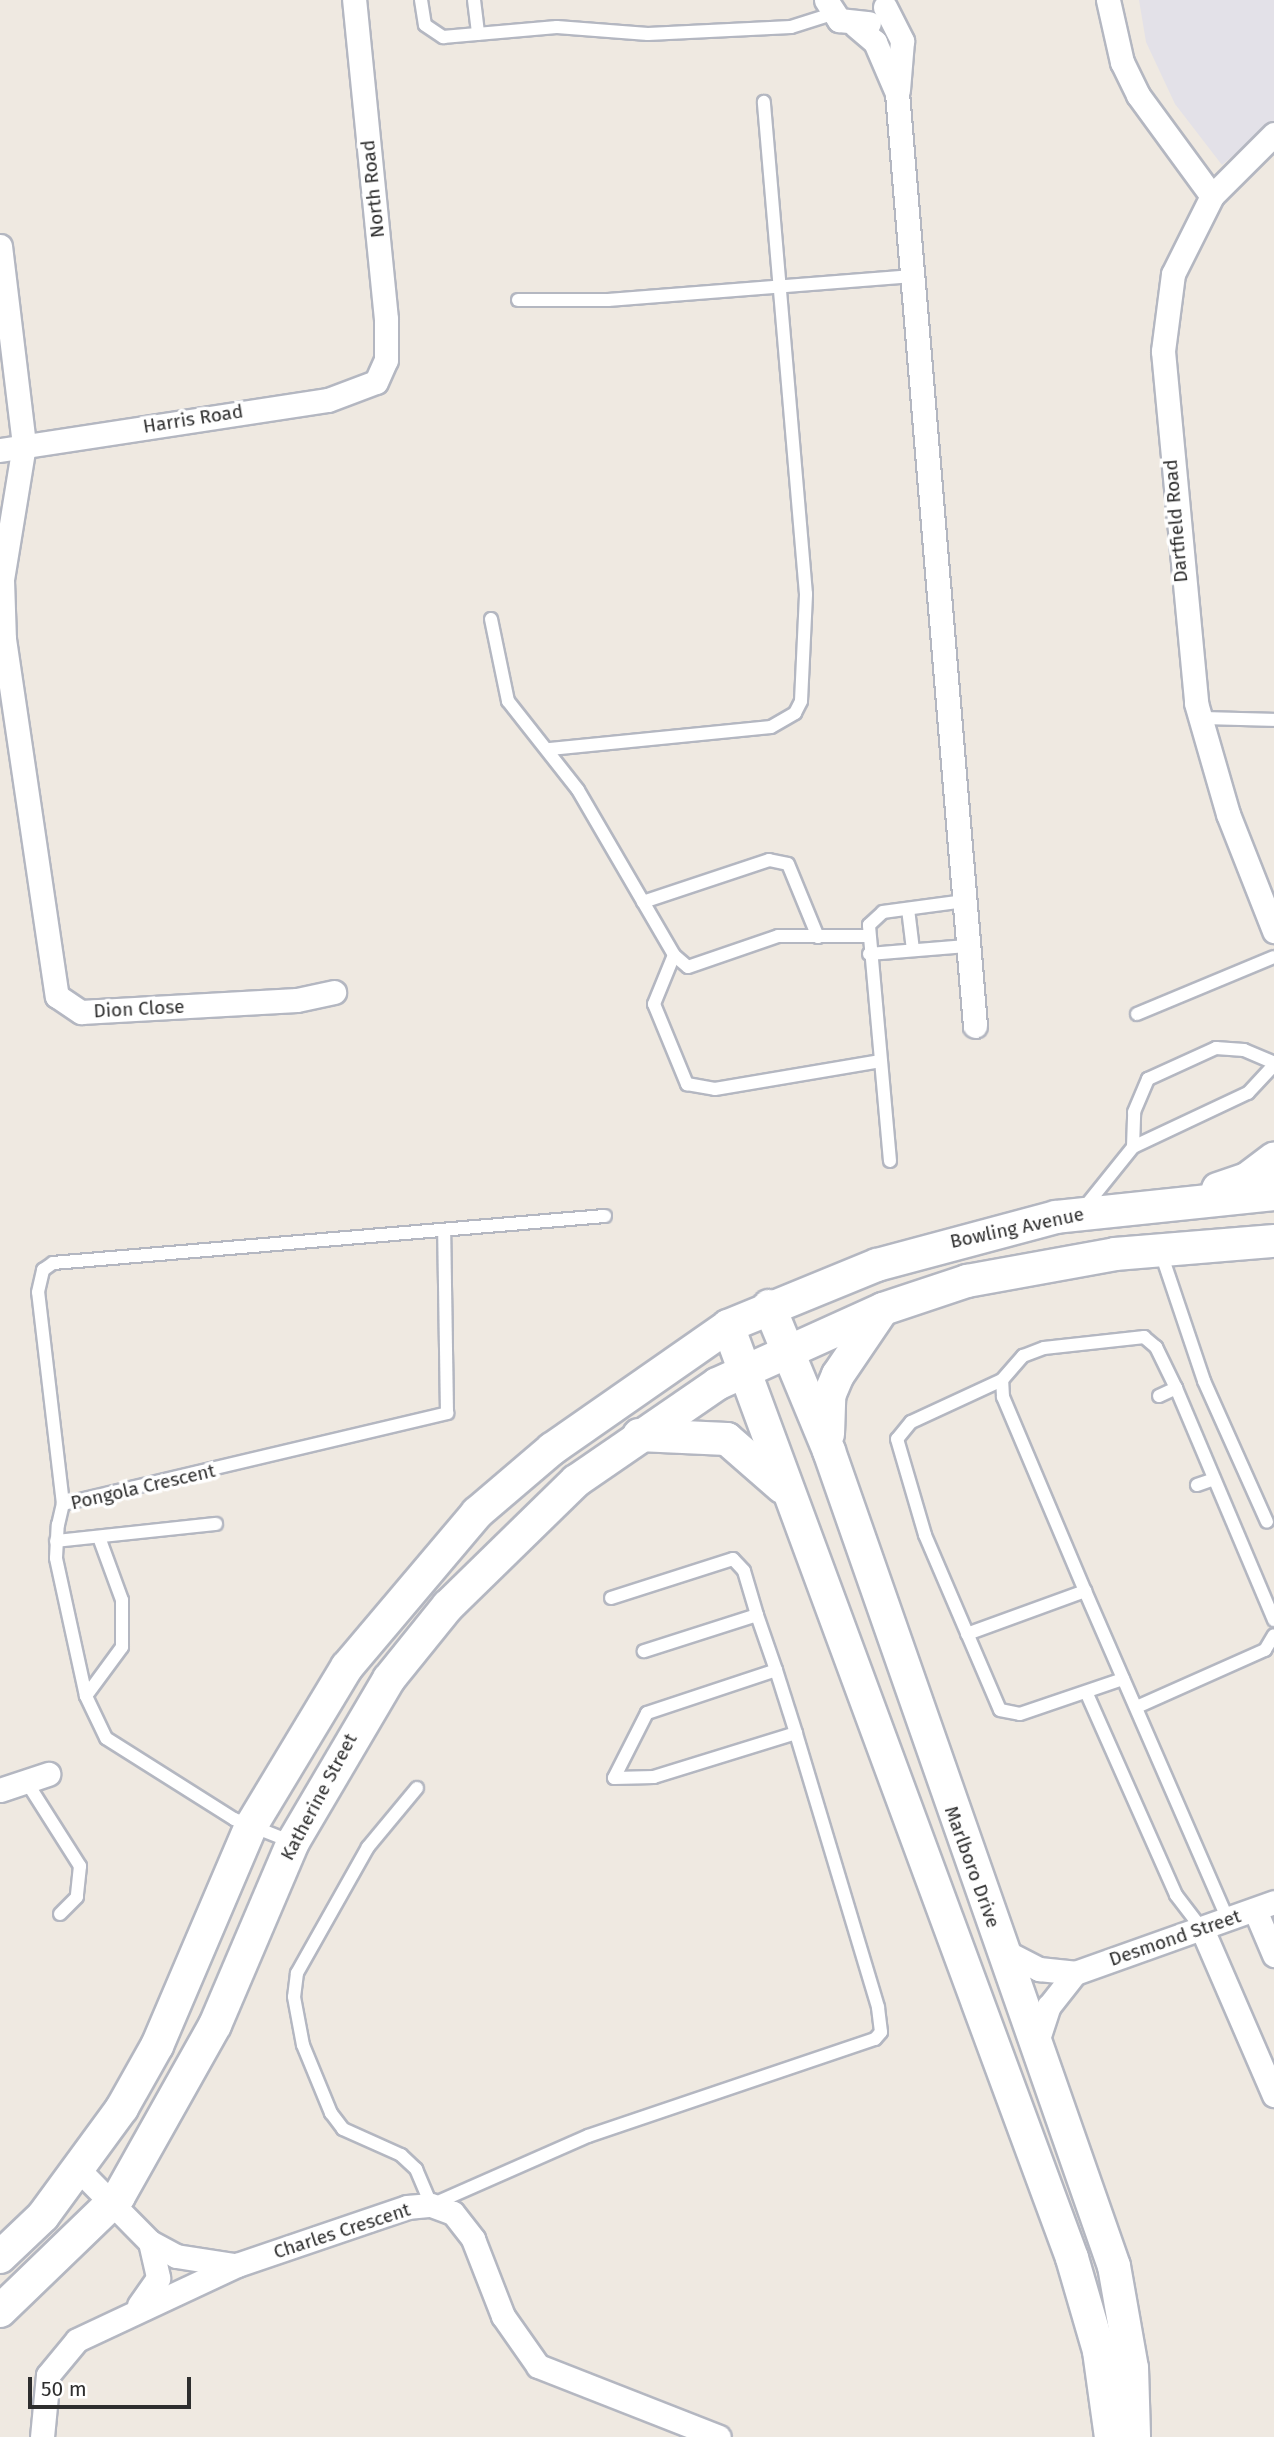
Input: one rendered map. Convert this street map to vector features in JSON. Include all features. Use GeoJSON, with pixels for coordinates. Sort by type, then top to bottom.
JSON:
{"type":"FeatureCollection","features":[{"type":"Feature","properties":{"kind":"main road"},"geometry":{"type":"LineString","coordinates":[[1184,1202],[1247,1179],[1274,1159]]}},
{"type":"Feature","properties":{"kind":"main road","name":"Bowling Avenue"},"geometry":{"type":"LineString","coordinates":[[728,1326],[769,1306],[936,1245],[1079,1214],[1274,1194]]}},
{"type":"Feature","properties":{"kind":"main road"},"geometry":{"type":"LineString","coordinates":[[789,1348],[883,1308],[967,1281],[1160,1250],[1274,1241]]}},
{"type":"Feature","properties":{"kind":"main road","name":"Marlboro Drive"},"geometry":{"type":"LineString","coordinates":[[769,1306],[789,1348],[829,1451],[1114,2266],[1132,2368],[1135,2437]]}},
{"type":"Feature","properties":{"kind":"main road"},"geometry":{"type":"LineString","coordinates":[[829,1451],[830,1391],[883,1308]]}},
{"type":"Feature","properties":{"kind":"main road"},"geometry":{"type":"LineString","coordinates":[[0,2257],[79,2170],[158,2046],[251,1826],[347,1667],[477,1513],[552,1449],[728,1326],[1072,2258],[1099,2351],[1111,2437]]}},
{"type":"Feature","properties":{"kind":"main road","name":"Katherine Street"},"geometry":{"type":"LineString","coordinates":[[0,2311],[113,2204],[215,2025],[293,1842],[352,1735],[448,1606],[576,1481],[638,1435],[745,1370],[789,1348]]}},
{"type":"Feature","properties":{"kind":"main road"},"geometry":{"type":"LineString","coordinates":[[638,1435],[727,1439],[790,1496]]}},
{"type":"Feature","properties":{"kind":"street","name":"North Road"},"geometry":{"type":"LineString","coordinates":[[354,0],[386,319],[380,377]]}},
{"type":"Feature","properties":{"kind":"street"},"geometry":{"type":"LineString","coordinates":[[1108,0],[1122,62],[1138,94],[1212,196]]}},
{"type":"Feature","properties":{"kind":"street"},"geometry":{"type":"LineString","coordinates":[[856,26],[873,21],[886,4],[902,41],[897,93],[975,1026]]}},
{"type":"Feature","properties":{"kind":"street"},"geometry":{"type":"LineString","coordinates":[[829,7],[875,42],[897,93]]}},
{"type":"Feature","properties":{"kind":"street","name":"Dartfield Road"},"geometry":{"type":"LineString","coordinates":[[1274,134],[1212,196],[1172,274],[1163,351],[1177,542],[1199,718],[1274,931]]}},
{"type":"Feature","properties":{"kind":"street","name":"Dion Close"},"geometry":{"type":"LineString","coordinates":[[0,246],[24,446],[2,580],[10,767],[52,983],[63,1004],[81,1012],[297,1000],[334,992]]}},
{"type":"Feature","properties":{"kind":"street","name":"Harris Road"},"geometry":{"type":"LineString","coordinates":[[0,450],[328,400],[370,388],[380,377]]}},
{"type":"Feature","properties":{"kind":"street"},"geometry":{"type":"LineString","coordinates":[[0,1790],[37,1777]]}},
{"type":"Feature","properties":{"kind":"street"},"geometry":{"type":"LineString","coordinates":[[1264,1906],[1274,1955]]}},
{"type":"Feature","properties":{"kind":"street","name":"Desmond Street"},"geometry":{"type":"LineString","coordinates":[[1002,1950],[1040,1969],[1075,1973],[1264,1906]]}},
{"type":"Feature","properties":{"kind":"street"},"geometry":{"type":"LineString","coordinates":[[1202,1929],[1274,2095]]}},
{"type":"Feature","properties":{"kind":"street"},"geometry":{"type":"LineString","coordinates":[[1037,2042],[1049,2006],[1075,1973]]}},
{"type":"Feature","properties":{"kind":"street","name":"Charles Crescent"},"geometry":{"type":"LineString","coordinates":[[79,2170],[150,2242],[176,2256],[237,2265]]}},
{"type":"Feature","properties":{"kind":"street","name":"Charles Crescent"},"geometry":{"type":"LineString","coordinates":[[42,2437],[42,2394],[58,2356],[136,2307],[237,2265],[407,2207],[431,2205],[453,2213],[466,2227],[503,2316],[538,2366],[626,2405],[719,2437]]}},
{"type":"Feature","properties":{"kind":"street","name":"Charles Crescent"},"geometry":{"type":"LineString","coordinates":[[136,2307],[158,2278],[150,2242]]}},
{"type":"Feature","properties":{"kind":"lane"},"geometry":{"type":"LineString","coordinates":[[421,0],[434,34],[478,34],[557,27],[648,34],[791,27],[829,7]]}},
{"type":"Feature","properties":{"kind":"lane"},"geometry":{"type":"LineString","coordinates":[[474,0],[478,34]]}},
{"type":"Feature","properties":{"kind":"lane"},"geometry":{"type":"LineString","coordinates":[[491,619],[508,701],[537,742],[551,749],[771,727],[795,713],[807,616],[764,102]]}},
{"type":"Feature","properties":{"kind":"lane"},"geometry":{"type":"LineString","coordinates":[[518,300],[913,276]]}},
{"type":"Feature","properties":{"kind":"lane"},"geometry":{"type":"LineString","coordinates":[[1199,718],[1274,720]]}},
{"type":"Feature","properties":{"kind":"lane"},"geometry":{"type":"LineString","coordinates":[[551,749],[674,955],[695,966],[778,936],[867,936]]}},
{"type":"Feature","properties":{"kind":"lane"},"geometry":{"type":"LineString","coordinates":[[643,902],[769,860],[788,864],[818,937]]}},
{"type":"Feature","properties":{"kind":"lane"},"geometry":{"type":"LineString","coordinates":[[890,1161],[867,936],[875,916],[964,901]]}},
{"type":"Feature","properties":{"kind":"lane"},"geometry":{"type":"LineString","coordinates":[[908,909],[913,950]]}},
{"type":"Feature","properties":{"kind":"lane"},"geometry":{"type":"LineString","coordinates":[[869,954],[967,946]]}},
{"type":"Feature","properties":{"kind":"lane"},"geometry":{"type":"LineString","coordinates":[[674,955],[654,1004],[687,1084],[715,1089],[881,1061]]}},
{"type":"Feature","properties":{"kind":"lane"},"geometry":{"type":"LineString","coordinates":[[1137,1014],[1274,957]]}},
{"type":"Feature","properties":{"kind":"lane"},"geometry":{"type":"LineString","coordinates":[[1079,1214],[1133,1147],[1248,1093],[1274,1064],[1244,1050],[1216,1048],[1148,1079],[1134,1112],[1133,1147]]}},
{"type":"Feature","properties":{"kind":"lane"},"geometry":{"type":"LineString","coordinates":[[63,1504],[38,1292],[43,1269],[53,1263],[606,1216]]}},
{"type":"Feature","properties":{"kind":"lane","name":"Pongola Crescent"},"geometry":{"type":"LineString","coordinates":[[293,1842],[251,1826],[120,1750],[97,1726],[86,1696],[55,1541],[63,1504],[447,1413],[444,1230]]}},
{"type":"Feature","properties":{"kind":"lane"},"geometry":{"type":"LineString","coordinates":[[1160,1250],[1204,1381],[1267,1522]]}},
{"type":"Feature","properties":{"kind":"lane"},"geometry":{"type":"LineString","coordinates":[[1123,1679],[1087,1694],[1020,1713],[1000,1710],[967,1634],[895,1446],[911,1422],[1002,1380],[1023,1356],[1044,1348],[1129,1336],[1156,1347],[1274,1620]]}},
{"type":"Feature","properties":{"kind":"lane"},"geometry":{"type":"LineString","coordinates":[[1002,1380],[1003,1397],[1123,1679],[1139,1706],[1228,1920]]}},
{"type":"Feature","properties":{"kind":"lane"},"geometry":{"type":"LineString","coordinates":[[1159,1396],[1176,1388]]}},
{"type":"Feature","properties":{"kind":"lane"},"geometry":{"type":"LineString","coordinates":[[1197,1485],[1214,1479]]}},
{"type":"Feature","properties":{"kind":"lane"},"geometry":{"type":"LineString","coordinates":[[55,1541],[216,1524]]}},
{"type":"Feature","properties":{"kind":"lane"},"geometry":{"type":"LineString","coordinates":[[86,1696],[122,1647],[122,1600],[99,1537]]}},
{"type":"Feature","properties":{"kind":"lane"},"geometry":{"type":"LineString","coordinates":[[417,1788],[368,1847],[297,1973],[295,1997],[303,2045],[331,2113],[359,2139],[409,2162],[431,2205],[588,2136],[866,2043],[881,2032],[796,1733],[744,1571],[733,1559],[611,1598]]}},
{"type":"Feature","properties":{"kind":"lane"},"geometry":{"type":"LineString","coordinates":[[967,1634],[1085,1591]]}},
{"type":"Feature","properties":{"kind":"lane"},"geometry":{"type":"LineString","coordinates":[[643,1651],[757,1615]]}},
{"type":"Feature","properties":{"kind":"lane"},"geometry":{"type":"LineString","coordinates":[[1139,1706],[1265,1650],[1274,1635]]}},
{"type":"Feature","properties":{"kind":"lane"},"geometry":{"type":"LineString","coordinates":[[776,1670],[648,1713],[614,1778],[654,1776],[796,1733]]}},
{"type":"Feature","properties":{"kind":"lane"},"geometry":{"type":"LineString","coordinates":[[1087,1694],[1176,1895],[1202,1929]]}},
{"type":"Feature","properties":{"kind":"lane"},"geometry":{"type":"LineString","coordinates":[[37,1777],[80,1866],[76,1897],[60,1914]]}},
{"type":"Feature","properties":{"kind":"shaded area"},"geometry":{"type":"Polygon","coordinates":[[[1139,0],[1274,0],[1274,121],[1222,165],[1175,104],[1146,42],[1139,0]]]}}]}
